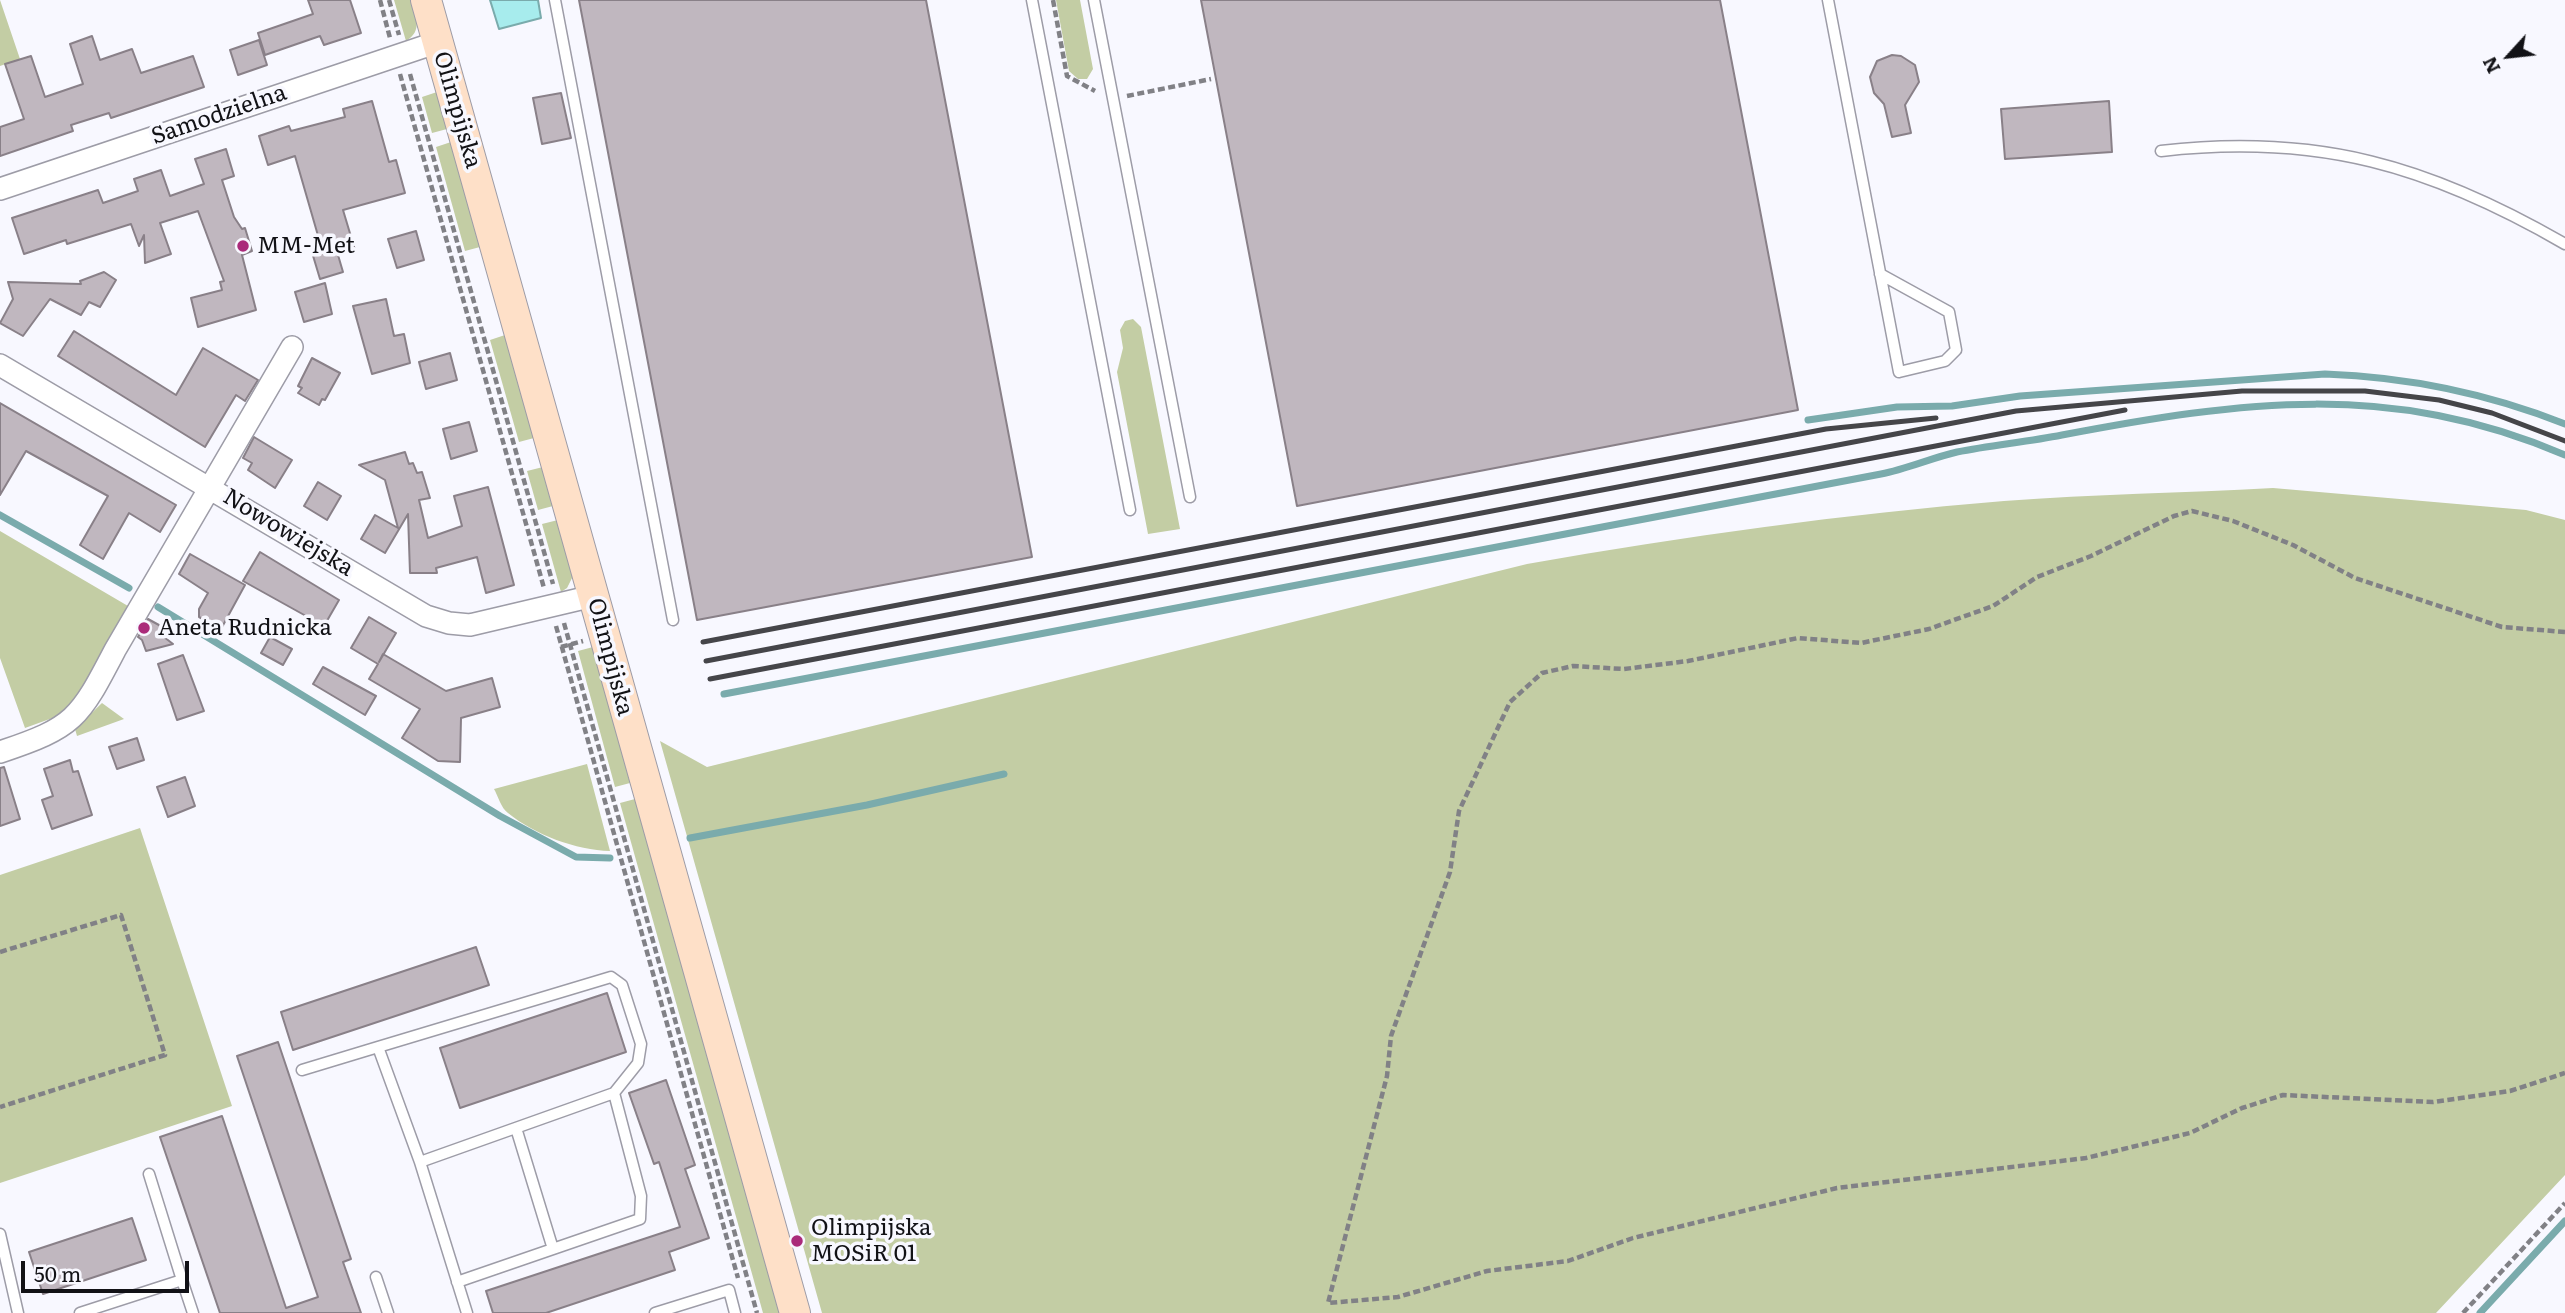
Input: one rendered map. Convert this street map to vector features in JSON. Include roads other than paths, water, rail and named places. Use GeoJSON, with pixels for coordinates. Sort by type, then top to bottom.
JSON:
{"type":"FeatureCollection","features":[{"type":"Feature","properties":{"kind":"street","name":"Olimpijska"},"geometry":{"type":"LineString","coordinates":[[426,0],[795,1313]]}},
{"type":"Feature","properties":{"kind":"street","name":"Samodzielna"},"geometry":{"type":"LineString","coordinates":[[0,189],[438,42]]}},
{"type":"Feature","properties":{"kind":"street"},"geometry":{"type":"LineString","coordinates":[[0,752],[60,728],[90,700],[210,486],[292,347]]}},
{"type":"Feature","properties":{"kind":"street","name":"Nowowiejska"},"geometry":{"type":"LineString","coordinates":[[0,365],[426,615],[449,623],[470,625],[593,596]]}},
{"type":"Feature","properties":{"kind":"lane"},"geometry":{"type":"LineString","coordinates":[[555,0],[673,620]]}},
{"type":"Feature","properties":{"kind":"lane"},"geometry":{"type":"LineString","coordinates":[[1032,0],[1130,510]]}},
{"type":"Feature","properties":{"kind":"lane"},"geometry":{"type":"LineString","coordinates":[[1094,0],[1190,497]]}},
{"type":"Feature","properties":{"kind":"lane"},"geometry":{"type":"LineString","coordinates":[[1828,0],[1880,274],[1899,372],[1945,361],[1956,350],[1949,313],[1880,274]]}},
{"type":"Feature","properties":{"kind":"lane"},"geometry":{"type":"LineString","coordinates":[[2161,151],[2231,144],[2275,145],[2343,154],[2390,166],[2479,199],[2565,244]]}},
{"type":"Feature","properties":{"kind":"lane"},"geometry":{"type":"LineString","coordinates":[[302,1070],[611,977],[622,985],[641,1044],[638,1063],[614,1093],[420,1162]]}},
{"type":"Feature","properties":{"kind":"lane"},"geometry":{"type":"LineString","coordinates":[[378,1046],[420,1162],[467,1313]]}},
{"type":"Feature","properties":{"kind":"lane"},"geometry":{"type":"LineString","coordinates":[[457,1282],[640,1219],[641,1196],[614,1093]]}},
{"type":"Feature","properties":{"kind":"lane"},"geometry":{"type":"LineString","coordinates":[[516,1128],[553,1249]]}},
{"type":"Feature","properties":{"kind":"lane"},"geometry":{"type":"LineString","coordinates":[[149,1174],[193,1313]]}},
{"type":"Feature","properties":{"kind":"lane"},"geometry":{"type":"LineString","coordinates":[[0,1234],[18,1313]]}},
{"type":"Feature","properties":{"kind":"lane"},"geometry":{"type":"LineString","coordinates":[[376,1277],[388,1313]]}},
{"type":"Feature","properties":{"kind":"lane"},"geometry":{"type":"LineString","coordinates":[[80,1313],[182,1279]]}},
{"type":"Feature","properties":{"kind":"lane"},"geometry":{"type":"LineString","coordinates":[[655,1313],[729,1290],[736,1313]]}},
{"type":"Feature","properties":{"kind":"water"},"geometry":{"type":"Polygon","coordinates":[[[490,0],[538,0],[541,18],[499,29],[490,0]]]}},
{"type":"Feature","properties":{"kind":"waterway"},"geometry":{"type":"LineString","coordinates":[[1808,420],[1897,407],[1952,406],[2020,396],[2325,374],[2387,379],[2447,388],[2565,424]]}},
{"type":"Feature","properties":{"kind":"waterway"},"geometry":{"type":"LineString","coordinates":[[724,694],[1881,474],[1957,452],[2192,413],[2315,404],[2377,407],[2438,415],[2501,431],[2565,455]]}},
{"type":"Feature","properties":{"kind":"waterway"},"geometry":{"type":"LineString","coordinates":[[0,515],[129,588]]}},
{"type":"Feature","properties":{"kind":"waterway"},"geometry":{"type":"LineString","coordinates":[[158,607],[500,816],[576,857],[610,858]]}},
{"type":"Feature","properties":{"kind":"waterway"},"geometry":{"type":"LineString","coordinates":[[690,838],[867,805],[1004,774]]}},
{"type":"Feature","properties":{"kind":"waterway"},"geometry":{"type":"LineString","coordinates":[[2480,1313],[2565,1221]]}},
{"type":"Feature","properties":{"kind":"railway"},"geometry":{"type":"LineString","coordinates":[[706,661],[2016,411],[2242,391],[2365,391],[2439,400],[2492,413],[2565,441]]}},
{"type":"Feature","properties":{"kind":"railway"},"geometry":{"type":"LineString","coordinates":[[710,679],[2125,410]]}},
{"type":"Feature","properties":{"kind":"railway"},"geometry":{"type":"LineString","coordinates":[[703,642],[1826,429],[1936,418]]}},
{"type":"Feature","properties":{"kind":"place","name":"MM-Met"},"geometry":{"type":"Point","coordinates":[243,246]}},
{"type":"Feature","properties":{"kind":"place","name":"Aneta Rudnicka"},"geometry":{"type":"Point","coordinates":[144,628]}},
{"type":"Feature","properties":{"kind":"place","name":"Olimpijska MOSiR 01"},"geometry":{"type":"Point","coordinates":[797,1241]}}]}
